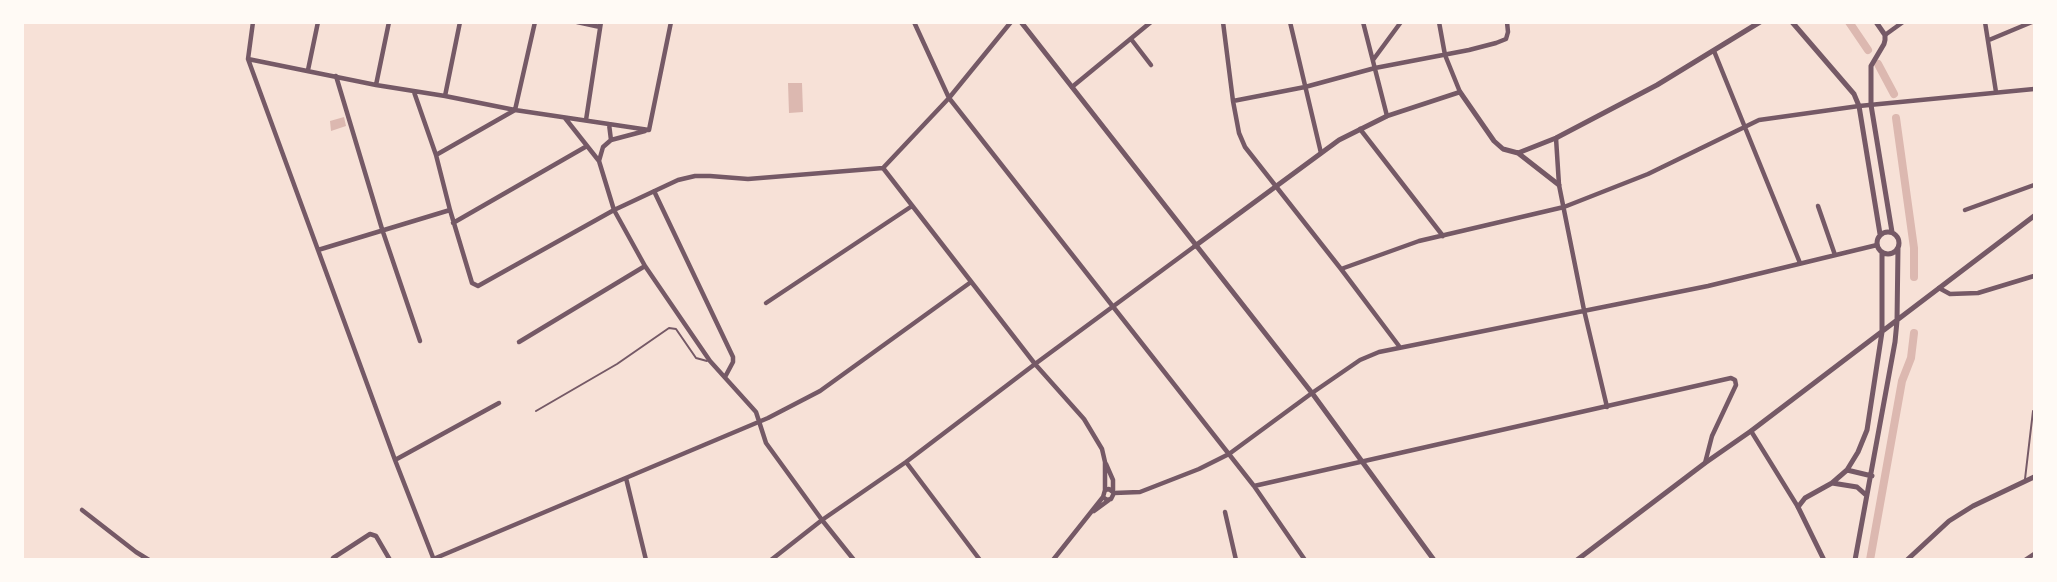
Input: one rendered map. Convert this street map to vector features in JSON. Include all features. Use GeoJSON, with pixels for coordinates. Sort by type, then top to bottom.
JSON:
{"type":"FeatureCollection","features":[{"type":"Feature","properties":{"kind":"street"},"geometry":{"type":"LineString","coordinates":[[253,22],[248,59],[433,559],[759,422],[820,392],[972,282]]}},
{"type":"Feature","properties":{"kind":"street"},"geometry":{"type":"LineString","coordinates":[[308,70],[318,22]]}},
{"type":"Feature","properties":{"kind":"street"},"geometry":{"type":"LineString","coordinates":[[376,85],[389,22]]}},
{"type":"Feature","properties":{"kind":"street"},"geometry":{"type":"LineString","coordinates":[[445,96],[460,22]]}},
{"type":"Feature","properties":{"kind":"street"},"geometry":{"type":"LineString","coordinates":[[436,155],[515,110],[535,22]]}},
{"type":"Feature","properties":{"kind":"street"},"geometry":{"type":"LineString","coordinates":[[577,22],[601,25],[586,120]]}},
{"type":"Feature","properties":{"kind":"street"},"geometry":{"type":"LineString","coordinates":[[649,130],[670,22]]}},
{"type":"Feature","properties":{"kind":"street"},"geometry":{"type":"LineString","coordinates":[[914,22],[949,98],[1254,486],[1305,560]]}},
{"type":"Feature","properties":{"kind":"street"},"geometry":{"type":"LineString","coordinates":[[414,92],[436,155],[453,223],[472,283],[478,286],[614,210],[678,180],[695,176],[748,179],[883,168],[949,98],[1011,22]]}},
{"type":"Feature","properties":{"kind":"street"},"geometry":{"type":"LineString","coordinates":[[1021,22],[1312,393],[1434,560]]}},
{"type":"Feature","properties":{"kind":"street"},"geometry":{"type":"LineString","coordinates":[[1072,87],[1150,22]]}},
{"type":"Feature","properties":{"kind":"street"},"geometry":{"type":"LineString","coordinates":[[1223,22],[1233,102],[1241,140],[1274,186],[1399,346]]}},
{"type":"Feature","properties":{"kind":"street"},"geometry":{"type":"LineString","coordinates":[[1290,22],[1321,153]]}},
{"type":"Feature","properties":{"kind":"street"},"geometry":{"type":"LineString","coordinates":[[1363,22],[1387,116]]}},
{"type":"Feature","properties":{"kind":"street"},"geometry":{"type":"LineString","coordinates":[[1373,60],[1401,22]]}},
{"type":"Feature","properties":{"kind":"street"},"geometry":{"type":"LineString","coordinates":[[1439,22],[1445,55],[1460,92],[1494,141],[1503,149],[1518,153],[1559,185]]}},
{"type":"Feature","properties":{"kind":"street"},"geometry":{"type":"LineString","coordinates":[[1233,102],[1305,87],[1375,68],[1469,50],[1506,39],[1507,22]]}},
{"type":"Feature","properties":{"kind":"street"},"geometry":{"type":"LineString","coordinates":[[1518,153],[1556,138],[1657,85],[1760,22]]}},
{"type":"Feature","properties":{"kind":"street"},"geometry":{"type":"LineString","coordinates":[[1792,22],[1845,82],[1859,106],[1880,234]]}},
{"type":"Feature","properties":{"kind":"street"},"geometry":{"type":"LineString","coordinates":[[1855,560],[1866,495],[1872,476],[1897,321],[1899,240],[1892,232],[1871,105],[1870,68],[1884,45],[1885,35],[1876,22]]}},
{"type":"Feature","properties":{"kind":"street"},"geometry":{"type":"LineString","coordinates":[[1885,35],[1903,22]]}},
{"type":"Feature","properties":{"kind":"street"},"geometry":{"type":"LineString","coordinates":[[1985,22],[1996,92]]}},
{"type":"Feature","properties":{"kind":"street"},"geometry":{"type":"LineString","coordinates":[[1989,40],[2032,22]]}},
{"type":"Feature","properties":{"kind":"street"},"geometry":{"type":"LineString","coordinates":[[1131,39],[1151,65]]}},
{"type":"Feature","properties":{"kind":"street"},"geometry":{"type":"LineString","coordinates":[[1714,51],[1800,263]]}},
{"type":"Feature","properties":{"kind":"street"},"geometry":{"type":"LineString","coordinates":[[248,59],[515,110],[649,130]]}},
{"type":"Feature","properties":{"kind":"street"},"geometry":{"type":"LineString","coordinates":[[336,76],[382,229],[420,341]]}},
{"type":"Feature","properties":{"kind":"street"},"geometry":{"type":"LineString","coordinates":[[1341,269],[1419,240],[1564,207],[1648,174],[1759,120],[1859,106],[2034,89]]}},
{"type":"Feature","properties":{"kind":"street"},"geometry":{"type":"LineString","coordinates":[[771,560],[822,520],[906,462],[1274,186],[1340,140],[1387,116],[1460,92]]}},
{"type":"Feature","properties":{"kind":"street"},"geometry":{"type":"LineString","coordinates":[[565,118],[599,161],[614,210],[645,266],[710,361],[756,412],[766,443],[854,560]]}},
{"type":"Feature","properties":{"kind":"street"},"geometry":{"type":"LineString","coordinates":[[609,124],[611,140]]}},
{"type":"Feature","properties":{"kind":"street"},"geometry":{"type":"LineString","coordinates":[[1360,129],[1443,236]]}},
{"type":"Feature","properties":{"kind":"street"},"geometry":{"type":"LineString","coordinates":[[599,161],[603,147],[611,140],[649,130]]}},
{"type":"Feature","properties":{"kind":"street"},"geometry":{"type":"LineString","coordinates":[[1556,138],[1559,185],[1584,310],[1607,407]]}},
{"type":"Feature","properties":{"kind":"street"},"geometry":{"type":"LineString","coordinates":[[453,223],[587,146]]}},
{"type":"Feature","properties":{"kind":"street"},"geometry":{"type":"LineString","coordinates":[[883,168],[1035,364],[1084,419],[1102,449],[1105,462],[1103,497],[1053,560]]}},
{"type":"Feature","properties":{"kind":"street"},"geometry":{"type":"LineString","coordinates":[[1965,210],[2034,186]]}},
{"type":"Feature","properties":{"kind":"street"},"geometry":{"type":"LineString","coordinates":[[654,191],[733,357],[733,362],[725,377]]}},
{"type":"Feature","properties":{"kind":"street"},"geometry":{"type":"LineString","coordinates":[[766,303],[912,206]]}},
{"type":"Feature","properties":{"kind":"street"},"geometry":{"type":"LineString","coordinates":[[1818,206],[1836,255]]}},
{"type":"Feature","properties":{"kind":"street"},"geometry":{"type":"LineString","coordinates":[[318,250],[450,210]]}},
{"type":"Feature","properties":{"kind":"street"},"geometry":{"type":"LineString","coordinates":[[1577,560],[2034,216]]}},
{"type":"Feature","properties":{"kind":"street"},"geometry":{"type":"LineString","coordinates":[[1798,507],[1805,498],[1832,483],[1847,470],[1868,430],[1882,332],[1882,252],[1877,245],[1877,239],[1886,231],[1892,232]]}},
{"type":"Feature","properties":{"kind":"street"},"geometry":{"type":"LineString","coordinates":[[1105,490],[1140,492],[1229,454],[1360,360],[1379,352],[1399,346],[1715,284],[1877,245]]}},
{"type":"Feature","properties":{"kind":"street"},"geometry":{"type":"LineString","coordinates":[[1882,252],[1889,254],[1898,248]]}},
{"type":"Feature","properties":{"kind":"street"},"geometry":{"type":"LineString","coordinates":[[519,342],[645,266]]}},
{"type":"Feature","properties":{"kind":"street"},"geometry":{"type":"LineString","coordinates":[[1939,288],[1950,294],[1978,293],[2034,276]]}},
{"type":"Feature","properties":{"kind":"street"},"geometry":{"type":"LineString","coordinates":[[1254,486],[1729,378],[1734,379],[1736,385],[1712,436],[1705,463]]}},
{"type":"Feature","properties":{"kind":"street"},"geometry":{"type":"LineString","coordinates":[[395,460],[499,403]]}},
{"type":"Feature","properties":{"kind":"street"},"geometry":{"type":"LineString","coordinates":[[1750,431],[1798,507],[1823,559]]}},
{"type":"Feature","properties":{"kind":"street"},"geometry":{"type":"LineString","coordinates":[[906,462],[980,560]]}},
{"type":"Feature","properties":{"kind":"street"},"geometry":{"type":"LineString","coordinates":[[1105,462],[1111,473],[1113,491],[1110,500]]}},
{"type":"Feature","properties":{"kind":"street"},"geometry":{"type":"LineString","coordinates":[[1847,470],[1872,476]]}},
{"type":"Feature","properties":{"kind":"street"},"geometry":{"type":"LineString","coordinates":[[1907,560],[1949,521],[1973,506],[2034,477]]}},
{"type":"Feature","properties":{"kind":"street"},"geometry":{"type":"LineString","coordinates":[[626,478],[646,560]]}},
{"type":"Feature","properties":{"kind":"street"},"geometry":{"type":"LineString","coordinates":[[1832,483],[1857,487],[1866,495]]}},
{"type":"Feature","properties":{"kind":"street"},"geometry":{"type":"LineString","coordinates":[[1091,512],[1110,500],[1128,493]]}},
{"type":"Feature","properties":{"kind":"street"},"geometry":{"type":"LineString","coordinates":[[1103,497],[1110,500]]}},
{"type":"Feature","properties":{"kind":"street"},"geometry":{"type":"LineString","coordinates":[[82,510],[149,560]]}},
{"type":"Feature","properties":{"kind":"street"},"geometry":{"type":"LineString","coordinates":[[1225,512],[1236,560]]}},
{"type":"Feature","properties":{"kind":"street"},"geometry":{"type":"LineString","coordinates":[[332,559],[370,534],[376,536],[390,560]]}},
{"type":"Feature","properties":{"kind":"street"},"geometry":{"type":"LineString","coordinates":[[2025,560],[2034,554]]}},
{"type":"Feature","properties":{"kind":"lane"},"geometry":{"type":"LineString","coordinates":[[536,411],[617,364],[669,328],[676,329],[696,358],[710,361]]}},
{"type":"Feature","properties":{"kind":"lane"},"geometry":{"type":"LineString","coordinates":[[2025,482],[2033,411]]}},
{"type":"Feature","properties":{"kind":"shaded area"},"geometry":{"type":"Polygon","coordinates":[[[788,83],[802,83],[803,112],[789,113],[788,83]]]}},
{"type":"Feature","properties":{"kind":"shaded area"},"geometry":{"type":"Polygon","coordinates":[[[344,117],[346,126],[331,131],[330,121],[344,117]]]}},
{"type":"Feature","properties":{"kind":"waterway"},"geometry":{"type":"LineString","coordinates":[[1849,22],[1868,50]]}},
{"type":"Feature","properties":{"kind":"waterway"},"geometry":{"type":"LineString","coordinates":[[1878,64],[1894,94]]}},
{"type":"Feature","properties":{"kind":"waterway"},"geometry":{"type":"LineString","coordinates":[[1896,118],[1914,248],[1914,277]]}},
{"type":"Feature","properties":{"kind":"waterway"},"geometry":{"type":"LineString","coordinates":[[1870,560],[1902,381],[1911,358],[1914,333]]}}]}
